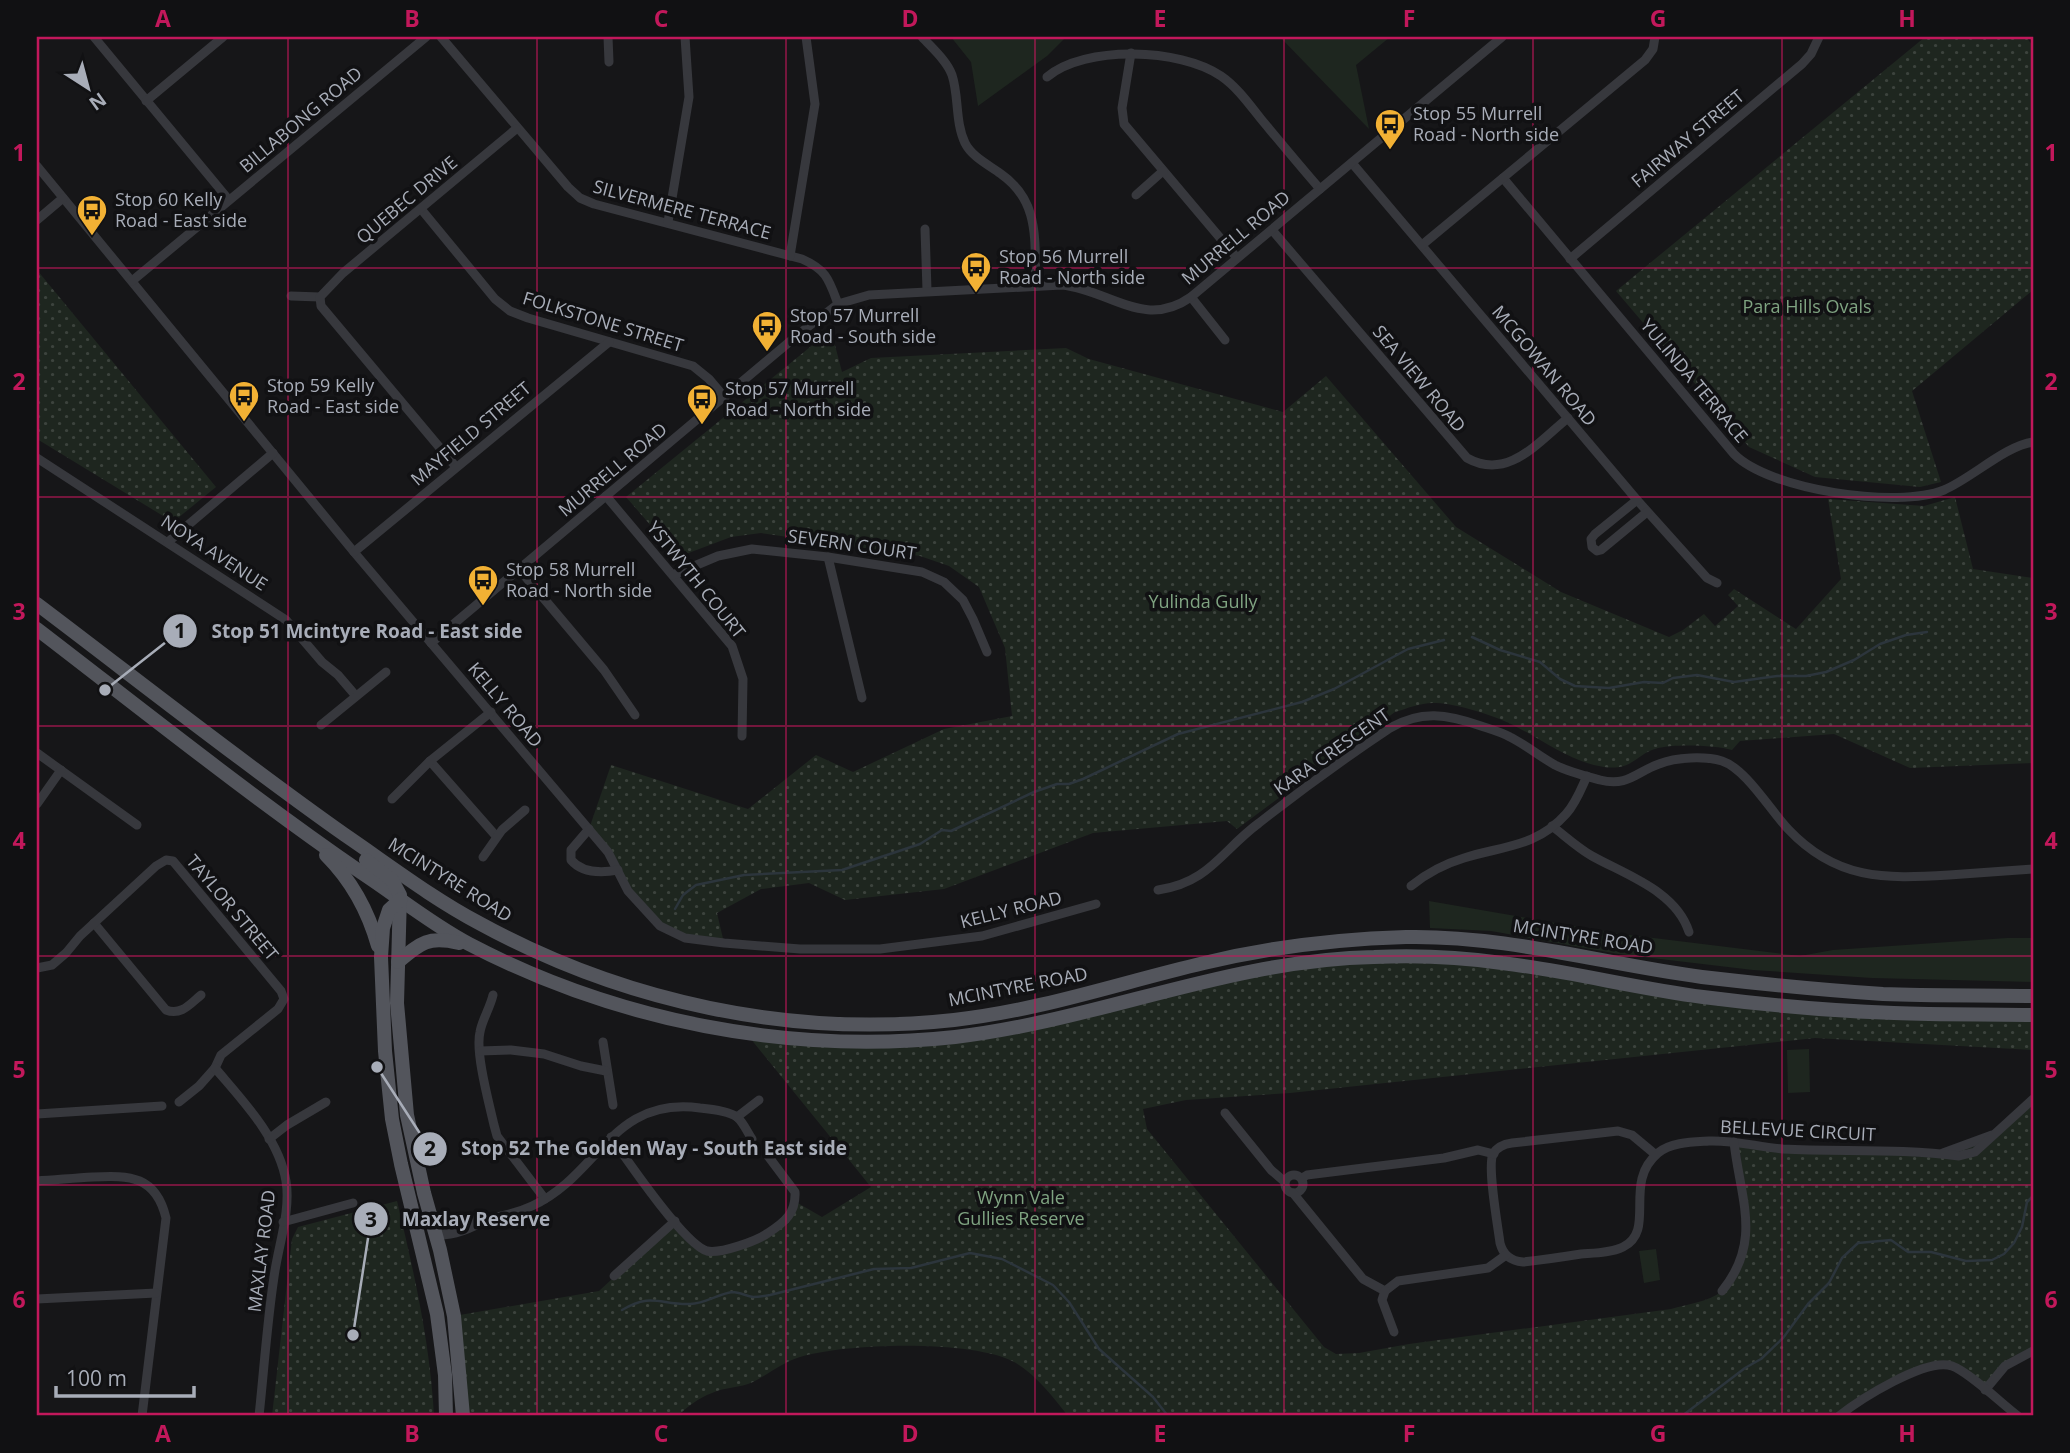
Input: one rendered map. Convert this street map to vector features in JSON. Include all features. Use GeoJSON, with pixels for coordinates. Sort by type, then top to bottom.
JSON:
{"type":"FeatureCollection","features":[{"type":"Feature","properties":{"kind":"main road","name":"MCINTYRE ROAD"},"geometry":{"type":"LineString","coordinates":[[37,604],[308,808],[453,909],[549,958],[621,985],[698,1006],[801,1022],[947,1021],[1061,1002],[1198,964],[1262,951],[1327,942],[1414,937],[1506,943],[1698,976],[1823,989],[1887,994],[2033,996]]}},
{"type":"Feature","properties":{"kind":"main road","name":"MCINTYRE ROAD"},"geometry":{"type":"LineString","coordinates":[[37,629],[303,832],[471,945],[519,968],[589,995],[648,1013],[727,1030],[811,1040],[895,1041],[987,1033],[1068,1017],[1203,980],[1262,968],[1371,957],[1452,957],[1502,962],[1743,1002],[1890,1013],[2033,1016]]}},
{"type":"Feature","properties":{"kind":"main road"},"geometry":{"type":"LineString","coordinates":[[308,808],[329,832],[392,880],[401,899],[398,1027],[407,1115],[454,1316],[463,1416]]}},
{"type":"Feature","properties":{"kind":"main road"},"geometry":{"type":"LineString","coordinates":[[303,832],[350,882],[367,914],[381,957]]}},
{"type":"Feature","properties":{"kind":"main road"},"geometry":{"type":"LineString","coordinates":[[446,1416],[440,1329],[392,1119],[382,1021],[381,957],[386,918],[394,904],[401,899],[416,899],[453,909]]}},
{"type":"Feature","properties":{"kind":"main road"},"geometry":{"type":"LineString","coordinates":[[398,962],[414,948],[429,940],[444,939],[471,945]]}},
{"type":"Feature","properties":{"kind":"main road"},"geometry":{"type":"LineString","coordinates":[[414,1215],[436,1235]]}},
{"type":"Feature","properties":{"kind":"main road"},"geometry":{"type":"LineString","coordinates":[[426,1262],[436,1235]]}},
{"type":"Feature","properties":{"kind":"street"},"geometry":{"type":"LineString","coordinates":[[94,37],[229,200]]}},
{"type":"Feature","properties":{"kind":"street"},"geometry":{"type":"LineString","coordinates":[[146,101],[223,37]]}},
{"type":"Feature","properties":{"kind":"street","name":"BILLABONG ROAD"},"geometry":{"type":"LineString","coordinates":[[132,281],[426,37]]}},
{"type":"Feature","properties":{"kind":"street","name":"SILVERMERE TERRACE"},"geometry":{"type":"LineString","coordinates":[[441,37],[516,129],[576,195],[594,204],[811,263],[822,270],[838,304]]}},
{"type":"Feature","properties":{"kind":"street"},"geometry":{"type":"LineString","coordinates":[[608,37],[610,62]]}},
{"type":"Feature","properties":{"kind":"street"},"geometry":{"type":"LineString","coordinates":[[668,222],[689,96],[685,37]]}},
{"type":"Feature","properties":{"kind":"street"},"geometry":{"type":"LineString","coordinates":[[790,256],[815,104],[806,37]]}},
{"type":"Feature","properties":{"kind":"street"},"geometry":{"type":"LineString","coordinates":[[922,37],[951,74],[961,131],[966,144],[978,157],[1017,186],[1029,205],[1034,230],[1036,285]]}},
{"type":"Feature","properties":{"kind":"street","name":"MURRELL ROAD"},"geometry":{"type":"LineString","coordinates":[[431,643],[838,304],[869,295],[927,290],[1062,285],[1083,288],[1129,307],[1146,310],[1175,306],[1191,297],[1502,37]]}},
{"type":"Feature","properties":{"kind":"street"},"geometry":{"type":"LineString","coordinates":[[1422,245],[1645,60],[1653,49],[1654,37]]}},
{"type":"Feature","properties":{"kind":"street","name":"FAIRWAY STREET"},"geometry":{"type":"LineString","coordinates":[[1570,258],[1802,64],[1811,54],[1819,37]]}},
{"type":"Feature","properties":{"kind":"street"},"geometry":{"type":"LineString","coordinates":[[1131,53],[1122,108],[1123,121],[1129,133],[1237,258]]}},
{"type":"Feature","properties":{"kind":"street"},"geometry":{"type":"LineString","coordinates":[[1047,77],[1061,66],[1131,53],[1208,68],[1222,76],[1241,95],[1320,189]]}},
{"type":"Feature","properties":{"kind":"street","name":"QUEBEC DRIVE"},"geometry":{"type":"LineString","coordinates":[[320,298],[343,273],[516,129]]}},
{"type":"Feature","properties":{"kind":"street","name":"MCGOWAN ROAD"},"geometry":{"type":"LineString","coordinates":[[1352,163],[1647,512],[1707,578],[1717,583]]}},
{"type":"Feature","properties":{"kind":"street","name":"KELLY ROAD"},"geometry":{"type":"LineString","coordinates":[[37,166],[355,552],[613,858],[628,891],[653,921],[669,932],[691,939],[777,948],[880,948],[995,933],[1096,904]]}},
{"type":"Feature","properties":{"kind":"street"},"geometry":{"type":"LineString","coordinates":[[1136,195],[1163,171]]}},
{"type":"Feature","properties":{"kind":"street","name":"YULINDA TERRACE"},"geometry":{"type":"LineString","coordinates":[[1503,178],[1744,463],[1769,475],[1818,491],[1912,498],[1946,489],[2011,450],[2033,442]]}},
{"type":"Feature","properties":{"kind":"street"},"geometry":{"type":"LineString","coordinates":[[37,220],[63,198]]}},
{"type":"Feature","properties":{"kind":"street","name":"FOLKSTONE STREET"},"geometry":{"type":"LineString","coordinates":[[421,209],[504,307],[528,318],[693,366],[709,379],[725,398]]}},
{"type":"Feature","properties":{"kind":"street"},"geometry":{"type":"LineString","coordinates":[[925,229],[927,290]]}},
{"type":"Feature","properties":{"kind":"street","name":"SEA VIEW ROAD"},"geometry":{"type":"LineString","coordinates":[[1272,230],[1467,458],[1486,464],[1510,463],[1568,418]]}},
{"type":"Feature","properties":{"kind":"street"},"geometry":{"type":"LineString","coordinates":[[291,296],[320,298],[321,306],[456,467]]}},
{"type":"Feature","properties":{"kind":"street"},"geometry":{"type":"LineString","coordinates":[[1191,297],[1225,340]]}},
{"type":"Feature","properties":{"kind":"street","name":"MAYFIELD STREET"},"geometry":{"type":"LineString","coordinates":[[355,552],[609,342]]}},
{"type":"Feature","properties":{"kind":"street"},"geometry":{"type":"LineString","coordinates":[[168,542],[273,453]]}},
{"type":"Feature","properties":{"kind":"street","name":"NOYA AVENUE"},"geometry":{"type":"LineString","coordinates":[[37,458],[286,620],[356,696]]}},
{"type":"Feature","properties":{"kind":"street","name":"YSTWYTH COURT"},"geometry":{"type":"LineString","coordinates":[[606,496],[724,633],[734,650],[743,678],[742,736]]}},
{"type":"Feature","properties":{"kind":"street"},"geometry":{"type":"LineString","coordinates":[[1637,500],[1595,534],[1590,542],[1592,547],[1597,551],[1601,550],[1647,512]]}},
{"type":"Feature","properties":{"kind":"street","name":"SEVERN COURT"},"geometry":{"type":"LineString","coordinates":[[673,575],[718,556],[752,549],[915,570],[940,579],[963,600],[987,652]]}},
{"type":"Feature","properties":{"kind":"street"},"geometry":{"type":"LineString","coordinates":[[828,557],[862,698]]}},
{"type":"Feature","properties":{"kind":"street"},"geometry":{"type":"LineString","coordinates":[[519,569],[604,670],[635,715]]}},
{"type":"Feature","properties":{"kind":"street"},"geometry":{"type":"LineString","coordinates":[[321,725],[386,672]]}},
{"type":"Feature","properties":{"kind":"street"},"geometry":{"type":"LineString","coordinates":[[392,799],[430,761],[491,712]]}},
{"type":"Feature","properties":{"kind":"street","name":"KARA CRESCENT"},"geometry":{"type":"LineString","coordinates":[[1158,890],[1177,886],[1201,874],[1269,815],[1390,728],[1415,717],[1447,715],[1502,733],[1555,764],[1611,782],[1633,778],[1669,761],[1716,760],[1734,768],[1805,845],[1856,872],[1900,878],[2033,869]]}},
{"type":"Feature","properties":{"kind":"street"},"geometry":{"type":"LineString","coordinates":[[37,753],[137,825]]}},
{"type":"Feature","properties":{"kind":"street"},"geometry":{"type":"LineString","coordinates":[[430,761],[496,836]]}},
{"type":"Feature","properties":{"kind":"street"},"geometry":{"type":"LineString","coordinates":[[37,804],[61,770]]}},
{"type":"Feature","properties":{"kind":"street"},"geometry":{"type":"LineString","coordinates":[[1412,886],[1444,866],[1525,843],[1552,826],[1572,807],[1587,776]]}},
{"type":"Feature","properties":{"kind":"street"},"geometry":{"type":"LineString","coordinates":[[483,857],[496,836],[525,810]]}},
{"type":"Feature","properties":{"kind":"street"},"geometry":{"type":"LineString","coordinates":[[1552,826],[1592,856],[1625,871],[1661,895],[1679,911],[1689,932]]}},
{"type":"Feature","properties":{"kind":"street"},"geometry":{"type":"LineString","coordinates":[[589,829],[571,850],[574,864],[599,872],[618,870]]}},
{"type":"Feature","properties":{"kind":"street","name":"TAYLOR STREET"},"geometry":{"type":"LineString","coordinates":[[37,968],[52,965],[94,923],[166,860],[173,861],[281,991],[284,999],[278,1009],[221,1055],[215,1068],[199,1086],[179,1102]]}},
{"type":"Feature","properties":{"kind":"street"},"geometry":{"type":"LineString","coordinates":[[94,923],[166,1010],[174,1013],[183,1010],[201,995]]}},
{"type":"Feature","properties":{"kind":"street"},"geometry":{"type":"LineString","coordinates":[[493,995],[480,1032],[480,1051],[497,1136],[545,1199]]}},
{"type":"Feature","properties":{"kind":"street"},"geometry":{"type":"LineString","coordinates":[[603,1042],[614,1105]]}},
{"type":"Feature","properties":{"kind":"street"},"geometry":{"type":"LineString","coordinates":[[480,1051],[511,1050],[544,1054],[606,1071]]}},
{"type":"Feature","properties":{"kind":"street","name":"MAXLAY ROAD"},"geometry":{"type":"LineString","coordinates":[[215,1068],[269,1139],[286,1181],[287,1201],[274,1276],[259,1416]]}},
{"type":"Feature","properties":{"kind":"street","name":"BELLEVUE CIRCUIT"},"geometry":{"type":"LineString","coordinates":[[1656,1155],[1670,1146],[1709,1141],[1780,1149],[1959,1156],[1975,1152],[2033,1099]]}},
{"type":"Feature","properties":{"kind":"street"},"geometry":{"type":"LineString","coordinates":[[737,1117],[759,1100]]}},
{"type":"Feature","properties":{"kind":"street"},"geometry":{"type":"LineString","coordinates":[[269,1139],[326,1102]]}},
{"type":"Feature","properties":{"kind":"street"},"geometry":{"type":"LineString","coordinates":[[436,1235],[450,1236],[545,1199],[560,1190],[626,1124],[647,1113],[677,1105],[714,1110],[737,1117],[752,1139]]}},
{"type":"Feature","properties":{"kind":"street"},"geometry":{"type":"LineString","coordinates":[[37,1114],[162,1106]]}},
{"type":"Feature","properties":{"kind":"street"},"geometry":{"type":"LineString","coordinates":[[1225,1112],[1363,1279],[1385,1291]]}},
{"type":"Feature","properties":{"kind":"street"},"geometry":{"type":"LineString","coordinates":[[1619,1131],[1632,1135],[1656,1155],[1642,1173],[1639,1185],[1640,1224],[1637,1233],[1627,1245],[1613,1251],[1523,1262],[1513,1260],[1501,1248],[1491,1169],[1494,1154],[1506,1144],[1619,1131]]}},
{"type":"Feature","properties":{"kind":"street"},"geometry":{"type":"LineString","coordinates":[[611,1137],[691,1241],[708,1251],[718,1251],[761,1238],[793,1213],[795,1192],[768,1156]]}},
{"type":"Feature","properties":{"kind":"street"},"geometry":{"type":"LineString","coordinates":[[1722,1291],[1735,1274],[1746,1235],[1747,1213],[1734,1142]]}},
{"type":"Feature","properties":{"kind":"street"},"geometry":{"type":"LineString","coordinates":[[1302,1178],[1307,1175],[1444,1158],[1478,1150],[1494,1154]]}},
{"type":"Feature","properties":{"kind":"street"},"geometry":{"type":"LineString","coordinates":[[1285,1182],[1289,1176],[1296,1174],[1302,1178]]}},
{"type":"Feature","properties":{"kind":"street"},"geometry":{"type":"LineString","coordinates":[[37,1181],[133,1177],[149,1185],[163,1205],[166,1218],[142,1416]]}},
{"type":"Feature","properties":{"kind":"street"},"geometry":{"type":"LineString","coordinates":[[1293,1193],[1302,1189],[1302,1178]]}},
{"type":"Feature","properties":{"kind":"street"},"geometry":{"type":"LineString","coordinates":[[283,1222],[353,1203]]}},
{"type":"Feature","properties":{"kind":"street"},"geometry":{"type":"LineString","coordinates":[[614,1276],[675,1221]]}},
{"type":"Feature","properties":{"kind":"street"},"geometry":{"type":"LineString","coordinates":[[1394,1332],[1382,1300],[1385,1291],[1398,1281],[1488,1268],[1506,1255]]}},
{"type":"Feature","properties":{"kind":"street"},"geometry":{"type":"LineString","coordinates":[[37,1299],[156,1293]]}},
{"type":"Feature","properties":{"kind":"street"},"geometry":{"type":"LineString","coordinates":[[1985,1390],[2005,1366],[2033,1351]]}},
{"type":"Feature","properties":{"kind":"street"},"geometry":{"type":"LineString","coordinates":[[1839,1416],[1851,1413],[1866,1395],[1891,1382],[1939,1365],[1956,1368],[2018,1416]]}},
{"type":"Feature","properties":{"kind":"green space"},"geometry":{"type":"Polygon","coordinates":[[[951,37],[1066,37],[1047,56],[978,106],[971,62],[951,37]]]}},
{"type":"Feature","properties":{"kind":"green space"},"geometry":{"type":"Polygon","coordinates":[[[1280,37],[1390,37],[1356,65],[1369,129],[1280,37]]]}},
{"type":"Feature","properties":{"kind":"green space","name":"Para Hills Ovals"},"geometry":{"type":"Polygon","coordinates":[[[1925,37],[2026,37],[2033,46],[2033,290],[1912,391],[1941,482],[1920,487],[1815,477],[1749,447],[1616,291],[1925,37]]]}},
{"type":"Feature","properties":{"kind":"green space"},"geometry":{"type":"Polygon","coordinates":[[[37,270],[216,487],[173,522],[37,439],[37,270]]]}},
{"type":"Feature","properties":{"kind":"green space","name":"Yulinda Gully"},"geometry":{"type":"Polygon","coordinates":[[[831,330],[842,372],[871,358],[1066,348],[1089,359],[1283,412],[1326,376],[1456,527],[1561,592],[1669,637],[1704,614],[1715,626],[1738,606],[1728,595],[1734,589],[1796,629],[1841,579],[1828,499],[1924,506],[1955,497],[1973,569],[2033,578],[2033,763],[1910,768],[1834,734],[1740,741],[1732,750],[1706,746],[1658,748],[1628,764],[1614,768],[1592,764],[1568,755],[1513,725],[1486,714],[1454,705],[1426,703],[1395,712],[1237,829],[1227,821],[1093,833],[944,889],[845,900],[809,883],[761,889],[717,913],[724,943],[685,938],[653,921],[589,829],[611,765],[748,809],[816,755],[853,772],[944,729],[1012,716],[1005,648],[979,587],[949,566],[920,556],[761,533],[731,537],[678,557],[626,497],[831,330]]]}},
{"type":"Feature","properties":{"kind":"green space"},"geometry":{"type":"Polygon","coordinates":[[[1429,901],[1613,933],[1800,956],[1833,950],[2033,938],[2033,982],[1872,978],[1753,970],[1618,954],[1491,931],[1430,928],[1429,901]]]}},
{"type":"Feature","properties":{"kind":"green space","name":"Wynn Vale Gullies Reserve"},"geometry":{"type":"Polygon","coordinates":[[[1405,956],[1695,996],[2033,1015],[2033,1050],[1815,1038],[1290,1093],[1186,1100],[1143,1109],[1147,1129],[1324,1347],[1336,1354],[1359,1353],[1671,1309],[1704,1300],[1722,1291],[1734,1277],[1741,1260],[1744,1220],[1734,1142],[1780,1149],[1940,1154],[1994,1135],[2033,1099],[2033,1351],[2013,1361],[1985,1390],[1945,1365],[1891,1382],[1839,1416],[1068,1416],[1038,1380],[1016,1363],[997,1355],[942,1347],[877,1346],[821,1352],[794,1359],[753,1382],[707,1395],[677,1416],[463,1416],[454,1316],[599,1291],[675,1221],[691,1241],[718,1251],[780,1225],[796,1202],[822,1217],[871,1187],[746,1033],[946,1038],[1203,980],[1405,956]]]}},
{"type":"Feature","properties":{"kind":"green space"},"geometry":{"type":"Polygon","coordinates":[[[1809,1049],[1810,1092],[1788,1093],[1787,1050],[1809,1049]]]}},
{"type":"Feature","properties":{"kind":"green space"},"geometry":{"type":"Polygon","coordinates":[[[397,1201],[425,1335],[434,1416],[272,1416],[292,1239],[298,1227],[397,1201]]]}},
{"type":"Feature","properties":{"kind":"green space"},"geometry":{"type":"Polygon","coordinates":[[[1656,1249],[1660,1280],[1644,1283],[1639,1251],[1656,1249]]]}},
{"type":"Feature","properties":{"kind":"waterway"},"geometry":{"type":"LineString","coordinates":[[1472,637],[1500,650],[1540,662],[1560,679],[1575,686],[1609,688],[1644,682],[1663,683],[1673,678],[1697,675],[1734,682],[1777,676],[1806,676],[1826,672],[1854,660],[1880,644],[1906,635],[1927,632]]}},
{"type":"Feature","properties":{"kind":"waterway"},"geometry":{"type":"LineString","coordinates":[[675,909],[683,895],[696,885],[744,875],[842,870],[920,844],[942,830],[951,831],[1034,792],[1083,779],[1178,734],[1302,702],[1334,689],[1408,649],[1444,640]]}},
{"type":"Feature","properties":{"kind":"waterway"},"geometry":{"type":"LineString","coordinates":[[1682,1416],[1761,1359],[1783,1338],[1808,1304],[1829,1283],[1842,1258],[1858,1243],[1891,1240],[1908,1252],[1931,1252],[1966,1261],[1992,1260],[2004,1254],[2014,1243],[2022,1227],[2027,1202],[2033,1196]]}},
{"type":"Feature","properties":{"kind":"waterway"},"geometry":{"type":"LineString","coordinates":[[622,1310],[649,1300],[696,1304],[732,1292],[753,1297],[766,1296],[874,1269],[911,1268],[970,1253],[1002,1259],[1053,1285],[1069,1302],[1099,1349],[1153,1397],[1168,1416]]}},
{"type":"Feature","properties":{"kind":"place","name":"Stop 55 Murrell Road - North side"},"geometry":{"type":"Point","coordinates":[1390,151]}},
{"type":"Feature","properties":{"kind":"place","name":"Stop 60 Kelly Road - East side"},"geometry":{"type":"Point","coordinates":[92,237]}},
{"type":"Feature","properties":{"kind":"place","name":"Stop 56 Murrell Road - North side"},"geometry":{"type":"Point","coordinates":[976,294]}},
{"type":"Feature","properties":{"kind":"place","name":"Stop 57 Murrell Road - South side"},"geometry":{"type":"Point","coordinates":[767,353]}},
{"type":"Feature","properties":{"kind":"place","name":"Stop 59 Kelly Road - East side"},"geometry":{"type":"Point","coordinates":[244,423]}},
{"type":"Feature","properties":{"kind":"place","name":"Stop 57 Murrell Road - North side"},"geometry":{"type":"Point","coordinates":[702,426]}},
{"type":"Feature","properties":{"kind":"place","name":"Stop 58 Murrell Road - North side"},"geometry":{"type":"Point","coordinates":[483,607]}},
{"type":"Feature","properties":{"kind":"place","name":"Stop 51 Mcintyre Road - East side"},"geometry":{"type":"Point","coordinates":[105,690]}},
{"type":"Feature","properties":{"kind":"place","name":"Stop 52 The Golden Way - South East side"},"geometry":{"type":"Point","coordinates":[377,1067]}},
{"type":"Feature","properties":{"kind":"place","name":"Maxlay Reserve"},"geometry":{"type":"Point","coordinates":[353,1335]}}]}
